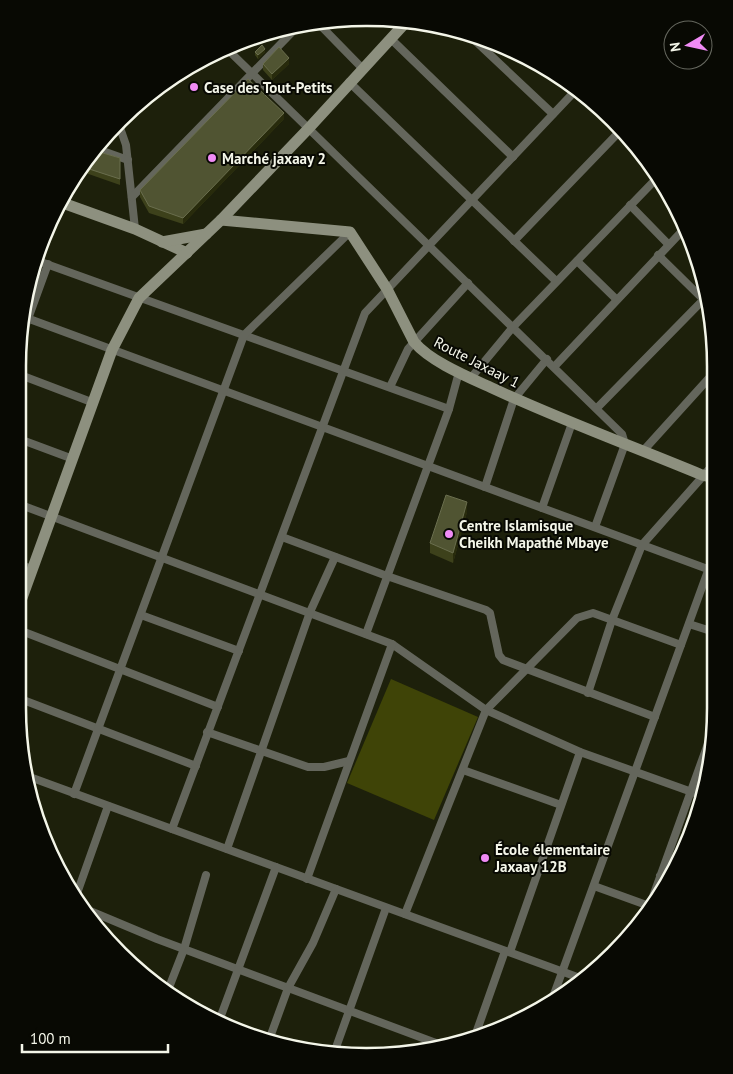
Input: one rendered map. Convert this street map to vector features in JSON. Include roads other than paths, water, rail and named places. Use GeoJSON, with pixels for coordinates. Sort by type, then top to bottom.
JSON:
{"type":"FeatureCollection","features":[{"type":"Feature","properties":{"kind":"street"},"geometry":{"type":"LineString","coordinates":[[26,588],[112,350],[140,298],[220,220],[309,128],[349,82],[401,28]]}},
{"type":"Feature","properties":{"kind":"street"},"geometry":{"type":"LineString","coordinates":[[324,29],[362,68]]}},
{"type":"Feature","properties":{"kind":"street"},"geometry":{"type":"LineString","coordinates":[[132,198],[289,36]]}},
{"type":"Feature","properties":{"kind":"street"},"geometry":{"type":"LineString","coordinates":[[391,39],[513,156]]}},
{"type":"Feature","properties":{"kind":"street"},"geometry":{"type":"LineString","coordinates":[[480,46],[553,114]]}},
{"type":"Feature","properties":{"kind":"street"},"geometry":{"type":"LineString","coordinates":[[232,54],[622,434],[625,444],[594,527]]}},
{"type":"Feature","properties":{"kind":"street"},"geometry":{"type":"LineString","coordinates":[[349,82],[556,281]]}},
{"type":"Feature","properties":{"kind":"street"},"geometry":{"type":"LineString","coordinates":[[172,830],[365,313],[571,95]]}},
{"type":"Feature","properties":{"kind":"street"},"geometry":{"type":"LineString","coordinates":[[122,131],[128,160],[135,229]]}},
{"type":"Feature","properties":{"kind":"street"},"geometry":{"type":"LineString","coordinates":[[514,241],[615,135]]}},
{"type":"Feature","properties":{"kind":"street"},"geometry":{"type":"LineString","coordinates":[[103,151],[128,160]]}},
{"type":"Feature","properties":{"kind":"street"},"geometry":{"type":"LineString","coordinates":[[470,378],[513,327],[652,183]]}},
{"type":"Feature","properties":{"kind":"street"},"geometry":{"type":"LineString","coordinates":[[67,205],[135,229],[188,253]]}},
{"type":"Feature","properties":{"kind":"street"},"geometry":{"type":"LineString","coordinates":[[630,205],[668,244]]}},
{"type":"Feature","properties":{"kind":"street"},"geometry":{"type":"LineString","coordinates":[[220,220],[350,232]]}},
{"type":"Feature","properties":{"kind":"street"},"geometry":{"type":"LineString","coordinates":[[74,794],[244,335],[350,232]]}},
{"type":"Feature","properties":{"kind":"street","name":"Route Jaxaay 1"},"geometry":{"type":"LineString","coordinates":[[350,232],[387,289],[420,350],[458,372],[514,399],[707,476]]}},
{"type":"Feature","properties":{"kind":"street"},"geometry":{"type":"LineString","coordinates":[[554,366],[680,233]]}},
{"type":"Feature","properties":{"kind":"street"},"geometry":{"type":"LineString","coordinates":[[162,242],[206,234]]}},
{"type":"Feature","properties":{"kind":"street"},"geometry":{"type":"LineString","coordinates":[[658,255],[698,292]]}},
{"type":"Feature","properties":{"kind":"street"},"geometry":{"type":"LineString","coordinates":[[577,261],[616,299]]}},
{"type":"Feature","properties":{"kind":"street"},"geometry":{"type":"LineString","coordinates":[[42,262],[449,409]]}},
{"type":"Feature","properties":{"kind":"street"},"geometry":{"type":"LineString","coordinates":[[33,301],[48,264]]}},
{"type":"Feature","properties":{"kind":"street"},"geometry":{"type":"LineString","coordinates":[[390,387],[401,361],[414,342],[468,283]]}},
{"type":"Feature","properties":{"kind":"street"},"geometry":{"type":"LineString","coordinates":[[597,408],[701,306]]}},
{"type":"Feature","properties":{"kind":"street"},"geometry":{"type":"LineString","coordinates":[[29,319],[707,569]]}},
{"type":"Feature","properties":{"kind":"street"},"geometry":{"type":"LineString","coordinates":[[485,487],[514,399],[547,359]]}},
{"type":"Feature","properties":{"kind":"street"},"geometry":{"type":"LineString","coordinates":[[366,634],[429,466],[449,409],[458,372]]}},
{"type":"Feature","properties":{"kind":"street"},"geometry":{"type":"LineString","coordinates":[[26,377],[94,403]]}},
{"type":"Feature","properties":{"kind":"street"},"geometry":{"type":"LineString","coordinates":[[643,450],[707,380]]}},
{"type":"Feature","properties":{"kind":"street"},"geometry":{"type":"LineString","coordinates":[[542,508],[572,423]]}},
{"type":"Feature","properties":{"kind":"street"},"geometry":{"type":"LineString","coordinates":[[26,441],[73,459]]}},
{"type":"Feature","properties":{"kind":"street"},"geometry":{"type":"LineString","coordinates":[[588,692],[612,620],[642,545],[707,476]]}},
{"type":"Feature","properties":{"kind":"street"},"geometry":{"type":"LineString","coordinates":[[26,507],[392,644],[486,710],[580,752],[696,794]]}},
{"type":"Feature","properties":{"kind":"street"},"geometry":{"type":"LineString","coordinates":[[282,537],[486,610],[490,613],[499,655],[503,660],[655,717]]}},
{"type":"Feature","properties":{"kind":"street"},"geometry":{"type":"LineString","coordinates":[[227,849],[310,612],[335,557]]}},
{"type":"Feature","properties":{"kind":"street"},"geometry":{"type":"LineString","coordinates":[[26,567],[33,570]]}},
{"type":"Feature","properties":{"kind":"street"},"geometry":{"type":"LineString","coordinates":[[556,990],[681,645],[707,580]]}},
{"type":"Feature","properties":{"kind":"street"},"geometry":{"type":"LineString","coordinates":[[405,914],[486,710],[577,618],[593,612],[681,645]]}},
{"type":"Feature","properties":{"kind":"street"},"geometry":{"type":"LineString","coordinates":[[141,615],[239,651]]}},
{"type":"Feature","properties":{"kind":"street"},"geometry":{"type":"LineString","coordinates":[[689,624],[707,630]]}},
{"type":"Feature","properties":{"kind":"street"},"geometry":{"type":"LineString","coordinates":[[26,633],[218,707]]}},
{"type":"Feature","properties":{"kind":"street"},"geometry":{"type":"LineString","coordinates":[[307,878],[392,644]]}},
{"type":"Feature","properties":{"kind":"street"},"geometry":{"type":"LineString","coordinates":[[26,701],[196,766]]}},
{"type":"Feature","properties":{"kind":"street"},"geometry":{"type":"LineString","coordinates":[[207,732],[316,768],[348,761]]}},
{"type":"Feature","properties":{"kind":"street"},"geometry":{"type":"LineString","coordinates":[[478,1029],[580,752]]}},
{"type":"Feature","properties":{"kind":"street"},"geometry":{"type":"LineString","coordinates":[[658,883],[703,756]]}},
{"type":"Feature","properties":{"kind":"street"},"geometry":{"type":"LineString","coordinates":[[463,770],[562,805]]}},
{"type":"Feature","properties":{"kind":"street"},"geometry":{"type":"LineString","coordinates":[[34,779],[575,976]]}},
{"type":"Feature","properties":{"kind":"street"},"geometry":{"type":"LineString","coordinates":[[79,889],[108,806]]}},
{"type":"Feature","properties":{"kind":"street"},"geometry":{"type":"LineString","coordinates":[[221,1015],[276,867]]}},
{"type":"Feature","properties":{"kind":"street"},"geometry":{"type":"LineString","coordinates":[[170,985],[184,949],[206,875]]}},
{"type":"Feature","properties":{"kind":"street"},"geometry":{"type":"LineString","coordinates":[[594,886],[643,906]]}},
{"type":"Feature","properties":{"kind":"street"},"geometry":{"type":"LineString","coordinates":[[271,1034],[288,988],[313,944],[336,889]]}},
{"type":"Feature","properties":{"kind":"street"},"geometry":{"type":"LineString","coordinates":[[336,1046],[386,908]]}},
{"type":"Feature","properties":{"kind":"street"},"geometry":{"type":"LineString","coordinates":[[96,914],[184,949],[431,1041]]}},
{"type":"Feature","properties":{"kind":"place","name":"Case des Tout-Petits"},"geometry":{"type":"Point","coordinates":[194,87]}},
{"type":"Feature","properties":{"kind":"place","name":"Marché jaxaay 2"},"geometry":{"type":"Point","coordinates":[212,158]}},
{"type":"Feature","properties":{"kind":"place","name":"Centre Islamisque Cheikh Mapathé Mbaye"},"geometry":{"type":"Point","coordinates":[449,534]}},
{"type":"Feature","properties":{"kind":"place","name":"École élementaire Jaxaay 12B"},"geometry":{"type":"Point","coordinates":[485,858]}}]}
